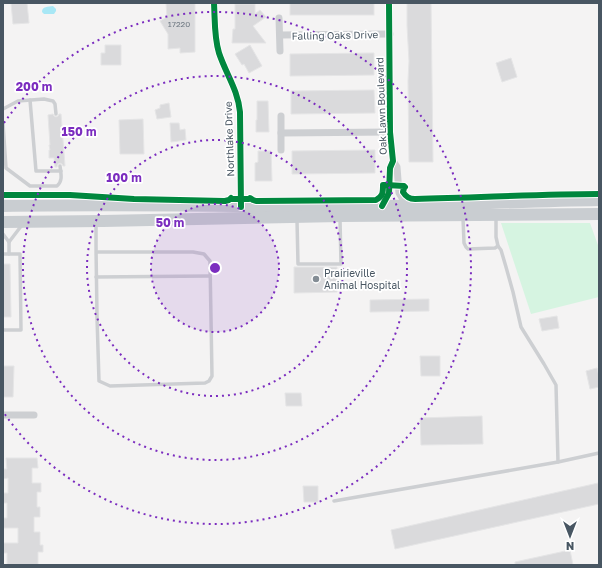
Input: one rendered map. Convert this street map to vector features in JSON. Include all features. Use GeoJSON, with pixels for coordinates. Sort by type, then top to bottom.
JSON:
{"type":"FeatureCollection","features":[{"type":"Feature","properties":{"kind":"main road"},"geometry":{"type":"LineString","coordinates":[[3,206],[407,206],[599,200]]}},
{"type":"Feature","properties":{"kind":"main road"},"geometry":{"type":"LineString","coordinates":[[3,222],[340,216],[599,214]]}},
{"type":"Feature","properties":{"kind":"street","name":"Northlake Drive"},"geometry":{"type":"LineString","coordinates":[[214,3],[217,46],[239,102],[241,207]]}},
{"type":"Feature","properties":{"kind":"street","name":"Oak Lawn Boulevard"},"geometry":{"type":"LineString","coordinates":[[390,3],[390,132],[393,161],[397,167],[399,193],[407,206]]}},
{"type":"Feature","properties":{"kind":"street"},"geometry":{"type":"LineString","coordinates":[[279,18],[280,51]]}},
{"type":"Feature","properties":{"kind":"street","name":"Falling Oaks Drive"},"geometry":{"type":"LineString","coordinates":[[280,35],[390,34]]}},
{"type":"Feature","properties":{"kind":"street"},"geometry":{"type":"LineString","coordinates":[[280,116],[281,150]]}},
{"type":"Feature","properties":{"kind":"street"},"geometry":{"type":"LineString","coordinates":[[280,133],[390,132]]}},
{"type":"Feature","properties":{"kind":"street","name":"Oak Lawn Boulevard"},"geometry":{"type":"LineString","coordinates":[[382,206],[389,193],[390,168],[393,161]]}},
{"type":"Feature","properties":{"kind":"street"},"geometry":{"type":"LineString","coordinates":[[3,415],[34,415]]}},
{"type":"Feature","properties":{"kind":"lane"},"geometry":{"type":"LineString","coordinates":[[3,109],[18,101],[44,99],[53,101],[55,104],[56,114]]}},
{"type":"Feature","properties":{"kind":"lane"},"geometry":{"type":"LineString","coordinates":[[3,123],[6,168],[30,186],[57,186],[60,184],[60,169],[36,171],[30,100]]}},
{"type":"Feature","properties":{"kind":"lane"},"geometry":{"type":"LineString","coordinates":[[390,187],[398,187]]}},
{"type":"Feature","properties":{"kind":"lane"},"geometry":{"type":"LineString","coordinates":[[496,214],[496,237],[498,246],[501,250],[521,327],[556,385],[558,462]]}},
{"type":"Feature","properties":{"kind":"lane"},"geometry":{"type":"LineString","coordinates":[[463,215],[464,244],[468,249],[495,248],[498,246]]}},
{"type":"Feature","properties":{"kind":"lane"},"geometry":{"type":"LineString","coordinates":[[297,217],[298,264],[341,264],[340,216]]}},
{"type":"Feature","properties":{"kind":"lane"},"geometry":{"type":"LineString","coordinates":[[9,254],[9,242],[24,221]]}},
{"type":"Feature","properties":{"kind":"lane"},"geometry":{"type":"LineString","coordinates":[[95,221],[96,314],[99,381],[110,386],[205,383],[209,380],[212,376],[210,260],[204,254],[193,252],[96,252]]}},
{"type":"Feature","properties":{"kind":"lane"},"geometry":{"type":"LineString","coordinates":[[3,234],[9,242]]}},
{"type":"Feature","properties":{"kind":"lane"},"geometry":{"type":"LineString","coordinates":[[3,254],[20,254],[21,330],[3,330]]}},
{"type":"Feature","properties":{"kind":"lane"},"geometry":{"type":"LineString","coordinates":[[96,277],[210,276]]}},
{"type":"Feature","properties":{"kind":"lane"},"geometry":{"type":"LineString","coordinates":[[334,501],[558,462],[599,453]]}},
{"type":"Feature","properties":{"kind":"green space"},"geometry":{"type":"Polygon","coordinates":[[[501,223],[590,223],[599,248],[599,297],[531,314],[501,223]]]}},
{"type":"Feature","properties":{"kind":"water"},"geometry":{"type":"Polygon","coordinates":[[[53,6],[56,9],[54,14],[44,14],[42,12],[44,8],[53,6]]]}},
{"type":"Feature","properties":{"kind":"building"},"geometry":{"type":"Polygon","coordinates":[[[11,3],[27,3],[29,23],[13,24],[11,3]]]}},
{"type":"Feature","properties":{"kind":"building"},"geometry":{"type":"Polygon","coordinates":[[[166,3],[195,3],[195,52],[180,53],[180,48],[168,49],[168,34],[160,21],[167,17],[166,3]]]}},
{"type":"Feature","properties":{"kind":"building"},"geometry":{"type":"Polygon","coordinates":[[[290,3],[374,3],[374,15],[290,15],[290,3]]]}},
{"type":"Feature","properties":{"kind":"building"},"geometry":{"type":"Polygon","coordinates":[[[407,3],[431,3],[433,162],[409,162],[409,61],[407,3]]]}},
{"type":"Feature","properties":{"kind":"building"},"geometry":{"type":"Polygon","coordinates":[[[235,4],[255,4],[255,14],[260,10],[266,17],[253,26],[266,43],[232,43],[233,29],[235,29],[235,4]]]}},
{"type":"Feature","properties":{"kind":"building"},"geometry":{"type":"Polygon","coordinates":[[[105,45],[121,45],[121,65],[101,65],[101,53],[105,53],[105,45]]]}},
{"type":"Feature","properties":{"kind":"building"},"geometry":{"type":"Polygon","coordinates":[[[250,45],[262,66],[249,73],[244,64],[242,65],[235,54],[250,45]]]}},
{"type":"Feature","properties":{"kind":"building"},"geometry":{"type":"Polygon","coordinates":[[[374,53],[374,75],[290,76],[290,54],[374,53]]]}},
{"type":"Feature","properties":{"kind":"building"},"geometry":{"type":"Polygon","coordinates":[[[511,58],[517,77],[502,82],[496,63],[511,58]]]}},
{"type":"Feature","properties":{"kind":"building"},"geometry":{"type":"Polygon","coordinates":[[[374,90],[375,113],[291,114],[291,91],[374,90]]]}},
{"type":"Feature","properties":{"kind":"building"},"geometry":{"type":"Polygon","coordinates":[[[257,101],[268,101],[269,132],[256,132],[257,101]]]}},
{"type":"Feature","properties":{"kind":"building"},"geometry":{"type":"Polygon","coordinates":[[[169,103],[171,117],[157,119],[155,110],[160,108],[160,105],[169,103]]]}},
{"type":"Feature","properties":{"kind":"building"},"geometry":{"type":"Polygon","coordinates":[[[53,114],[56,117],[61,114],[65,166],[60,163],[57,167],[55,167],[54,158],[49,158],[50,145],[48,115],[53,114]]]}},
{"type":"Feature","properties":{"kind":"building"},"geometry":{"type":"Polygon","coordinates":[[[143,119],[144,154],[120,154],[119,120],[143,119]]]}},
{"type":"Feature","properties":{"kind":"building"},"geometry":{"type":"Polygon","coordinates":[[[170,123],[179,123],[180,130],[185,129],[186,140],[171,142],[170,123]]]}},
{"type":"Feature","properties":{"kind":"building"},"geometry":{"type":"Polygon","coordinates":[[[375,150],[375,173],[292,174],[292,151],[375,150]]]}},
{"type":"Feature","properties":{"kind":"building"},"geometry":{"type":"Polygon","coordinates":[[[258,151],[271,151],[272,181],[255,181],[255,163],[258,162],[258,151]]]}},
{"type":"Feature","properties":{"kind":"building"},"geometry":{"type":"Polygon","coordinates":[[[3,264],[10,264],[11,317],[3,317],[3,264]]]}},
{"type":"Feature","properties":{"kind":"building","name":"Prairieville Animal Hospital"},"geometry":{"type":"Polygon","coordinates":[[[294,267],[337,267],[337,292],[294,293],[294,267]]]}},
{"type":"Feature","properties":{"kind":"building"},"geometry":{"type":"Polygon","coordinates":[[[429,299],[429,311],[370,312],[370,300],[429,299]]]}},
{"type":"Feature","properties":{"kind":"building"},"geometry":{"type":"Polygon","coordinates":[[[557,316],[559,328],[542,331],[539,319],[557,316]]]}},
{"type":"Feature","properties":{"kind":"building"},"geometry":{"type":"Polygon","coordinates":[[[420,356],[440,356],[440,376],[421,376],[420,356]]]}},
{"type":"Feature","properties":{"kind":"building"},"geometry":{"type":"Polygon","coordinates":[[[3,366],[14,366],[13,397],[3,397],[3,366]]]}},
{"type":"Feature","properties":{"kind":"building"},"geometry":{"type":"Polygon","coordinates":[[[597,368],[599,387],[590,389],[586,371],[597,368]]]}},
{"type":"Feature","properties":{"kind":"building"},"geometry":{"type":"Polygon","coordinates":[[[285,393],[301,393],[302,406],[286,406],[285,393]]]}},
{"type":"Feature","properties":{"kind":"building"},"geometry":{"type":"Polygon","coordinates":[[[482,416],[483,444],[421,445],[420,418],[482,416]]]}},
{"type":"Feature","properties":{"kind":"building"},"geometry":{"type":"Polygon","coordinates":[[[6,458],[37,458],[38,468],[32,468],[32,483],[41,483],[41,492],[37,492],[37,507],[40,507],[40,517],[34,517],[34,532],[40,532],[40,545],[43,545],[43,552],[38,552],[38,565],[7,565],[7,553],[3,553],[3,543],[18,543],[18,528],[3,528],[3,518],[7,518],[7,503],[3,503],[3,493],[8,493],[8,478],[3,479],[3,469],[7,469],[6,458]]]}},
{"type":"Feature","properties":{"kind":"building"},"geometry":{"type":"Polygon","coordinates":[[[598,483],[599,504],[395,549],[391,530],[598,483]]]}},
{"type":"Feature","properties":{"kind":"building"},"geometry":{"type":"Polygon","coordinates":[[[303,486],[318,486],[318,502],[304,502],[303,486]]]}},
{"type":"Feature","properties":{"kind":"building"},"geometry":{"type":"Polygon","coordinates":[[[570,550],[573,565],[515,565],[515,562],[570,550]]]}},
{"type":"Feature","properties":{"kind":"cycle path"},"geometry":{"type":"LineString","coordinates":[[214,3],[217,47],[239,104],[241,207]]}},
{"type":"Feature","properties":{"kind":"cycle path"},"geometry":{"type":"LineString","coordinates":[[382,206],[389,193],[390,168],[393,161],[390,132],[389,3]]}},
{"type":"Feature","properties":{"kind":"cycle path"},"geometry":{"type":"LineString","coordinates":[[3,195],[70,195],[134,199],[225,201],[231,198],[250,198],[256,201],[376,200],[382,194],[383,185],[404,186],[403,192],[405,195],[409,198],[415,199],[599,194]]}},
{"type":"Feature","properties":{"kind":"place","name":"Prairieville Animal Hospital"},"geometry":{"type":"Point","coordinates":[316,279]}}]}
